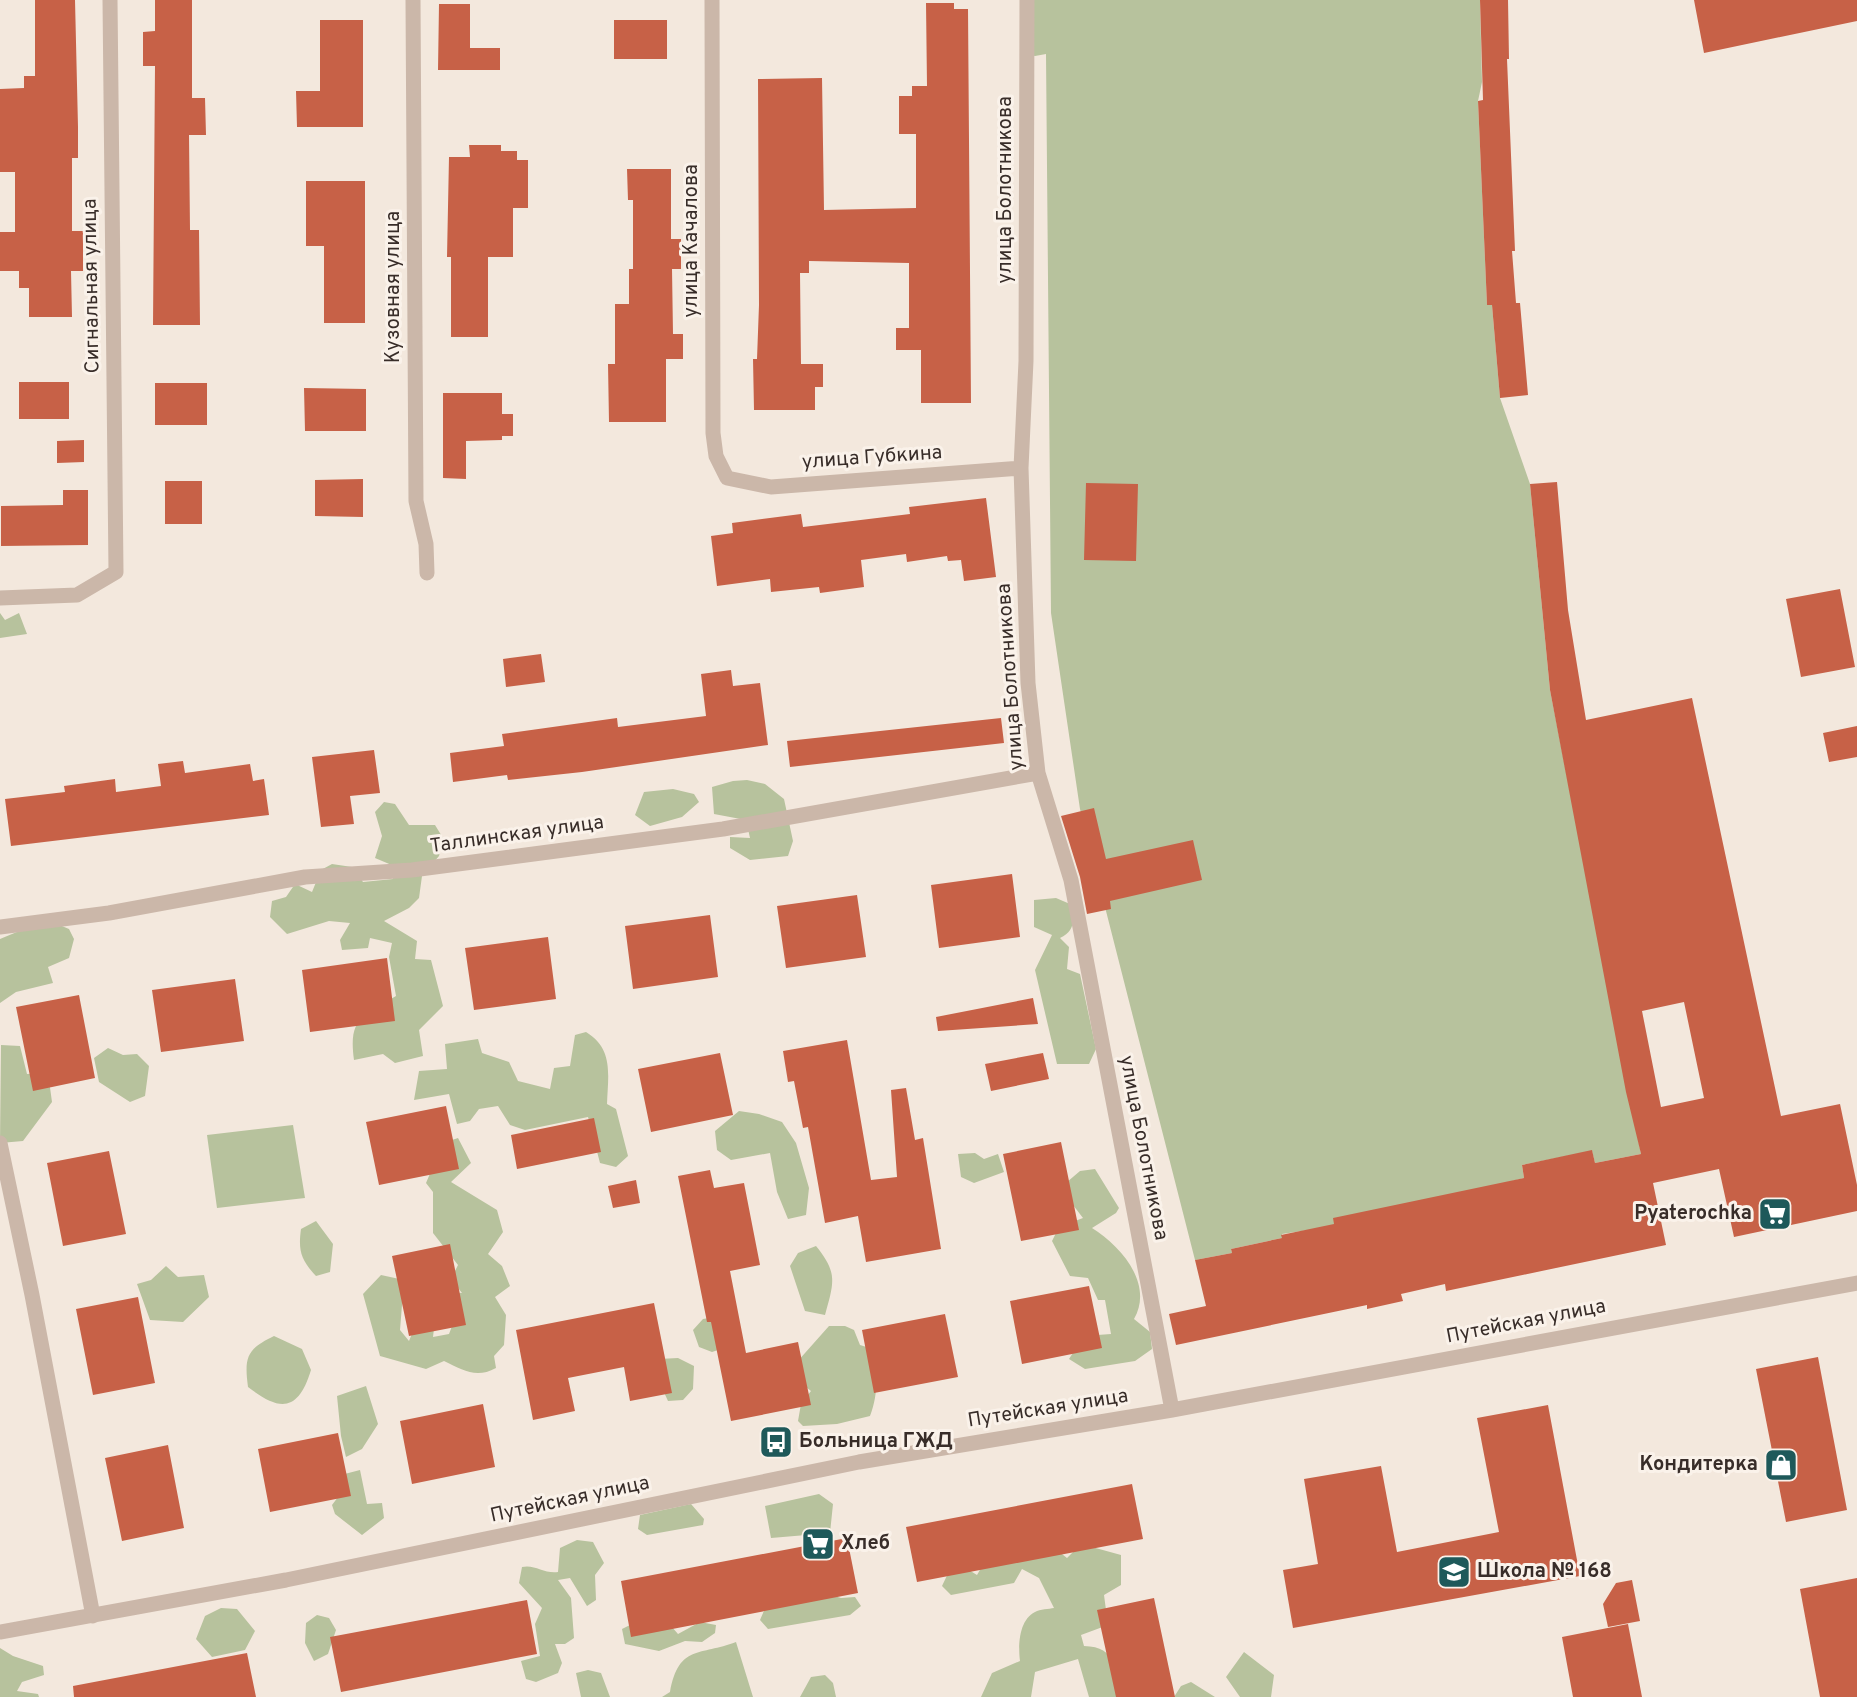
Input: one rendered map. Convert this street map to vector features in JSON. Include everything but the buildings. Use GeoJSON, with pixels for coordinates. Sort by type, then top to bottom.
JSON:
{"type":"FeatureCollection","features":[{"type":"Feature","properties":{"kind":"street","name":"Сигнальная улица"},"geometry":{"type":"LineString","coordinates":[[0,598],[76,596],[116,572],[110,0]]}},
{"type":"Feature","properties":{"kind":"street","name":"Кузовная улица"},"geometry":{"type":"LineString","coordinates":[[413,0],[416,501],[426,544],[427,573]]}},
{"type":"Feature","properties":{"kind":"street","name":"улица Качалова"},"geometry":{"type":"LineString","coordinates":[[712,0],[713,434],[716,456],[727,478]]}},
{"type":"Feature","properties":{"kind":"street","name":"улица Болотникова"},"geometry":{"type":"LineString","coordinates":[[1027,0],[1026,361],[1020,468],[1028,683],[1038,773],[1071,880],[1172,1410]]}},
{"type":"Feature","properties":{"kind":"street","name":"улица Губкина"},"geometry":{"type":"LineString","coordinates":[[727,478],[771,487],[1020,468]]}},
{"type":"Feature","properties":{"kind":"street","name":"Таллинская улица"},"geometry":{"type":"LineString","coordinates":[[0,927],[109,913],[305,877],[412,870],[723,829],[1038,773]]}},
{"type":"Feature","properties":{"kind":"street"},"geometry":{"type":"LineString","coordinates":[[0,1143],[32,1295],[93,1616]]}},
{"type":"Feature","properties":{"kind":"street","name":"Путейская улица"},"geometry":{"type":"LineString","coordinates":[[0,1632],[286,1580],[859,1462],[1172,1410],[1857,1282]]}},
{"type":"Feature","properties":{"kind":"green space"},"geometry":{"type":"Polygon","coordinates":[[[1020,0],[1480,0],[1482,82],[1478,101],[1487,305],[1492,305],[1500,398],[1530,484],[1550,690],[1641,1154],[1595,1163],[1592,1151],[1522,1165],[1524,1178],[1335,1226],[1282,1234],[1282,1238],[1231,1249],[1232,1253],[1195,1260],[1080,809],[1051,613],[1046,54],[1035,56],[1021,53],[1020,0]]]}},
{"type":"Feature","properties":{"kind":"green space"},"geometry":{"type":"Polygon","coordinates":[[[0,613],[5,620],[19,613],[27,634],[0,638],[0,613]]]}},
{"type":"Feature","properties":{"kind":"green space"},"geometry":{"type":"Polygon","coordinates":[[[747,780],[765,784],[784,799],[793,841],[788,856],[750,860],[730,848],[730,837],[750,838],[746,820],[714,814],[712,787],[747,780]]]}},
{"type":"Feature","properties":{"kind":"green space"},"geometry":{"type":"Polygon","coordinates":[[[673,789],[694,794],[699,802],[682,817],[650,826],[635,815],[644,792],[673,789]]]}},
{"type":"Feature","properties":{"kind":"green space"},"geometry":{"type":"Polygon","coordinates":[[[384,802],[395,804],[409,825],[435,825],[443,838],[439,856],[422,876],[419,898],[409,908],[384,921],[417,941],[415,959],[431,960],[443,1006],[419,1030],[423,1056],[395,1063],[383,1054],[354,1060],[353,1046],[353,1035],[360,1019],[396,996],[389,957],[392,943],[370,938],[368,948],[342,950],[340,940],[350,923],[329,921],[287,934],[270,917],[272,901],[286,897],[295,884],[312,892],[321,870],[332,864],[352,867],[363,882],[393,879],[394,866],[375,858],[382,836],[375,812],[384,802]]]}},
{"type":"Feature","properties":{"kind":"green space"},"geometry":{"type":"Polygon","coordinates":[[[1056,898],[1070,904],[1073,924],[1069,932],[1060,938],[1069,947],[1067,969],[1080,974],[1096,1049],[1089,1064],[1057,1064],[1035,970],[1052,935],[1034,927],[1034,900],[1056,898]]]}},
{"type":"Feature","properties":{"kind":"green space"},"geometry":{"type":"Polygon","coordinates":[[[57,924],[69,929],[74,939],[69,958],[48,967],[53,983],[16,992],[0,1003],[0,939],[24,929],[57,924]]]}},
{"type":"Feature","properties":{"kind":"green space"},"geometry":{"type":"Polygon","coordinates":[[[586,1032],[601,1046],[605,1055],[608,1073],[607,1104],[616,1109],[628,1156],[616,1167],[600,1163],[588,1117],[525,1130],[510,1125],[498,1106],[479,1109],[470,1121],[457,1124],[449,1094],[414,1100],[419,1071],[447,1069],[445,1044],[478,1039],[482,1053],[509,1062],[518,1081],[550,1089],[554,1068],[570,1066],[575,1035],[586,1032]]]}},
{"type":"Feature","properties":{"kind":"green space"},"geometry":{"type":"Polygon","coordinates":[[[1,1045],[20,1046],[27,1074],[48,1073],[52,1102],[23,1141],[0,1143],[1,1045]]]}},
{"type":"Feature","properties":{"kind":"green space"},"geometry":{"type":"Polygon","coordinates":[[[108,1048],[123,1055],[137,1054],[149,1066],[145,1096],[130,1102],[99,1082],[94,1058],[108,1048]]]}},
{"type":"Feature","properties":{"kind":"green space"},"geometry":{"type":"Polygon","coordinates":[[[739,1111],[759,1114],[782,1122],[796,1143],[809,1188],[806,1215],[788,1219],[777,1192],[770,1153],[731,1160],[717,1150],[715,1131],[739,1111]]]}},
{"type":"Feature","properties":{"kind":"green space"},"geometry":{"type":"Polygon","coordinates":[[[293,1125],[305,1198],[217,1208],[207,1135],[293,1125]]]}},
{"type":"Feature","properties":{"kind":"green space"},"geometry":{"type":"Polygon","coordinates":[[[458,1138],[471,1163],[451,1182],[497,1210],[503,1232],[488,1254],[502,1266],[510,1286],[495,1297],[506,1315],[504,1345],[494,1356],[496,1368],[482,1373],[470,1372],[444,1361],[426,1369],[380,1356],[363,1294],[381,1275],[404,1280],[400,1330],[409,1341],[420,1314],[435,1320],[433,1337],[449,1334],[454,1321],[447,1292],[462,1293],[451,1279],[458,1265],[433,1233],[433,1192],[426,1183],[443,1143],[458,1138]]]}},
{"type":"Feature","properties":{"kind":"green space"},"geometry":{"type":"Polygon","coordinates":[[[975,1153],[984,1159],[998,1154],[1004,1172],[974,1183],[961,1177],[958,1154],[975,1153]]]}},
{"type":"Feature","properties":{"kind":"green space"},"geometry":{"type":"Polygon","coordinates":[[[1095,1169],[1119,1208],[1116,1213],[1092,1228],[1114,1245],[1131,1267],[1140,1293],[1139,1306],[1134,1319],[1150,1332],[1152,1349],[1135,1361],[1085,1369],[1069,1359],[1084,1336],[1111,1334],[1105,1300],[1098,1300],[1088,1278],[1070,1276],[1052,1241],[1059,1227],[1083,1218],[1060,1188],[1080,1171],[1095,1169]]]}},
{"type":"Feature","properties":{"kind":"green space"},"geometry":{"type":"Polygon","coordinates":[[[316,1221],[333,1244],[330,1272],[316,1276],[304,1260],[300,1243],[301,1229],[316,1221]]]}},
{"type":"Feature","properties":{"kind":"green space"},"geometry":{"type":"Polygon","coordinates":[[[816,1246],[828,1264],[832,1278],[825,1315],[805,1311],[790,1266],[798,1253],[816,1246]]]}},
{"type":"Feature","properties":{"kind":"green space"},"geometry":{"type":"Polygon","coordinates":[[[166,1266],[178,1277],[204,1275],[209,1297],[183,1322],[150,1320],[137,1284],[151,1280],[166,1266]]]}},
{"type":"Feature","properties":{"kind":"green space"},"geometry":{"type":"Polygon","coordinates":[[[721,1316],[733,1345],[712,1352],[699,1347],[693,1330],[703,1319],[721,1316]]]}},
{"type":"Feature","properties":{"kind":"green space"},"geometry":{"type":"Polygon","coordinates":[[[829,1326],[845,1326],[854,1330],[860,1345],[873,1349],[876,1382],[873,1407],[870,1416],[837,1424],[803,1426],[798,1421],[801,1404],[811,1391],[797,1380],[797,1362],[829,1326]]]}},
{"type":"Feature","properties":{"kind":"green space"},"geometry":{"type":"Polygon","coordinates":[[[274,1336],[302,1349],[311,1370],[300,1394],[294,1401],[286,1404],[269,1401],[248,1387],[247,1361],[249,1355],[258,1345],[274,1336]]]}},
{"type":"Feature","properties":{"kind":"green space"},"geometry":{"type":"Polygon","coordinates":[[[678,1358],[694,1366],[693,1389],[683,1400],[668,1401],[657,1377],[659,1359],[678,1358]]]}},
{"type":"Feature","properties":{"kind":"green space"},"geometry":{"type":"Polygon","coordinates":[[[366,1386],[378,1424],[362,1449],[346,1457],[341,1436],[337,1396],[366,1386]]]}},
{"type":"Feature","properties":{"kind":"green space"},"geometry":{"type":"Polygon","coordinates":[[[360,1470],[367,1504],[382,1503],[384,1518],[362,1535],[335,1514],[332,1505],[341,1493],[337,1476],[360,1470]]]}},
{"type":"Feature","properties":{"kind":"green space"},"geometry":{"type":"Polygon","coordinates":[[[819,1494],[833,1504],[830,1533],[771,1538],[765,1506],[819,1494]]]}},
{"type":"Feature","properties":{"kind":"green space"},"geometry":{"type":"Polygon","coordinates":[[[691,1504],[704,1519],[703,1525],[647,1535],[638,1529],[640,1515],[691,1504]]]}},
{"type":"Feature","properties":{"kind":"green space"},"geometry":{"type":"Polygon","coordinates":[[[1043,1539],[1067,1558],[1081,1544],[1121,1555],[1121,1585],[1104,1595],[1108,1625],[1081,1635],[1084,1646],[1095,1647],[1109,1655],[1115,1669],[1120,1697],[1089,1697],[1078,1659],[1035,1672],[1031,1697],[981,1697],[992,1673],[1020,1661],[1021,1634],[1030,1616],[1039,1610],[1054,1608],[1039,1578],[1022,1569],[1014,1583],[951,1595],[942,1586],[952,1565],[959,1564],[977,1575],[992,1549],[1043,1539]]]}},
{"type":"Feature","properties":{"kind":"green space"},"geometry":{"type":"Polygon","coordinates":[[[577,1540],[593,1542],[604,1563],[595,1575],[596,1600],[587,1606],[570,1578],[558,1580],[571,1598],[574,1638],[565,1644],[555,1644],[562,1663],[558,1673],[536,1682],[526,1679],[521,1661],[540,1656],[535,1624],[542,1608],[519,1583],[522,1567],[558,1572],[560,1548],[577,1540]]]}},
{"type":"Feature","properties":{"kind":"green space"},"geometry":{"type":"Polygon","coordinates":[[[824,1593],[841,1598],[855,1597],[861,1606],[850,1615],[768,1629],[760,1620],[766,1606],[824,1593]]]}},
{"type":"Feature","properties":{"kind":"green space"},"geometry":{"type":"Polygon","coordinates":[[[221,1608],[237,1609],[255,1631],[245,1650],[212,1657],[196,1639],[205,1616],[221,1608]]]}},
{"type":"Feature","properties":{"kind":"green space"},"geometry":{"type":"Polygon","coordinates":[[[658,1611],[678,1634],[700,1622],[716,1625],[715,1633],[702,1642],[685,1641],[659,1651],[625,1644],[622,1629],[658,1611]]]}},
{"type":"Feature","properties":{"kind":"green space"},"geometry":{"type":"Polygon","coordinates":[[[317,1615],[329,1618],[336,1630],[328,1654],[314,1661],[305,1643],[306,1623],[317,1615]]]}},
{"type":"Feature","properties":{"kind":"green space"},"geometry":{"type":"Polygon","coordinates":[[[736,1642],[753,1697],[662,1697],[670,1692],[679,1666],[685,1659],[702,1651],[736,1642]]]}},
{"type":"Feature","properties":{"kind":"green space"},"geometry":{"type":"Polygon","coordinates":[[[0,1648],[13,1656],[43,1666],[44,1675],[22,1682],[17,1691],[38,1694],[39,1697],[0,1697],[0,1648]]]}},
{"type":"Feature","properties":{"kind":"green space"},"geometry":{"type":"Polygon","coordinates":[[[1244,1652],[1274,1675],[1271,1697],[1240,1697],[1226,1677],[1244,1652]]]}},
{"type":"Feature","properties":{"kind":"green space"},"geometry":{"type":"Polygon","coordinates":[[[588,1670],[601,1673],[610,1697],[581,1697],[576,1673],[588,1670]]]}},
{"type":"Feature","properties":{"kind":"green space"},"geometry":{"type":"Polygon","coordinates":[[[825,1675],[833,1683],[836,1697],[800,1697],[811,1677],[825,1675]]]}},
{"type":"Feature","properties":{"kind":"green space"},"geometry":{"type":"Polygon","coordinates":[[[1191,1682],[1215,1697],[1174,1697],[1181,1686],[1191,1682]]]}},
{"type":"Feature","properties":{"kind":"place","name":"Pyaterochka"},"geometry":{"type":"Point","coordinates":[1775,1214]}},
{"type":"Feature","properties":{"kind":"place","name":"Больница ГЖД"},"geometry":{"type":"Point","coordinates":[776,1442]}},
{"type":"Feature","properties":{"kind":"place","name":"Кондитерка"},"geometry":{"type":"Point","coordinates":[1781,1465]}},
{"type":"Feature","properties":{"kind":"place","name":"Хлеб"},"geometry":{"type":"Point","coordinates":[818,1544]}},
{"type":"Feature","properties":{"kind":"place","name":"Школа № 168"},"geometry":{"type":"Point","coordinates":[1454,1572]}}]}
